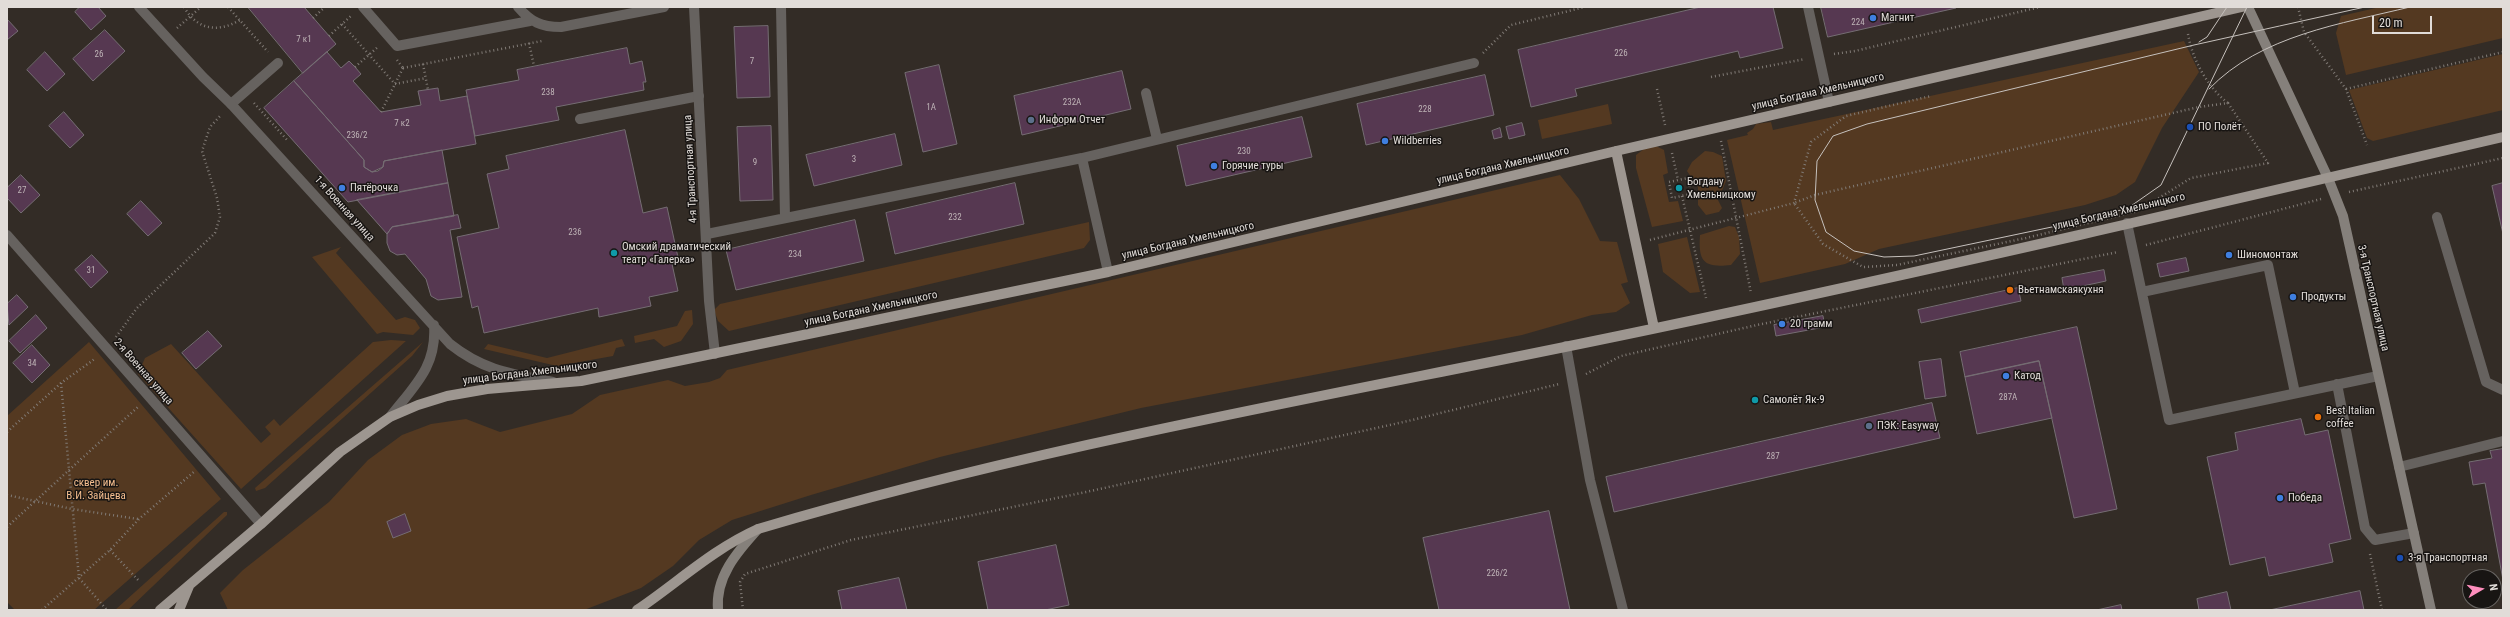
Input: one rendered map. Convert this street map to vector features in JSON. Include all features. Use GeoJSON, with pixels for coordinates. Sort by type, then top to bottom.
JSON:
{"type":"FeatureCollection","features":[{"type":"Feature","properties":{"kind":"main road","name":"улица Богдана Хмельницкого"},"geometry":{"type":"LineString","coordinates":[[160,610],[261,524],[340,452],[390,416],[418,404],[447,396],[487,389],[581,381],[1108,272],[1616,151],[2242,7]]}},
{"type":"Feature","properties":{"kind":"main road","name":"3-я Транспортная улица"},"geometry":{"type":"LineString","coordinates":[[2248,7],[2336,195],[2343,216],[2431,610]]}},
{"type":"Feature","properties":{"kind":"main road","name":"улица Богдана Хмельницкого"},"geometry":{"type":"LineString","coordinates":[[637,610],[717,551],[734,540],[758,529],[962,474],[1181,423],[1654,328],[2328,178],[2503,137]]}},
{"type":"Feature","properties":{"kind":"main road"},"geometry":{"type":"LineString","coordinates":[[1616,151],[1654,328]]}},
{"type":"Feature","properties":{"kind":"main road"},"geometry":{"type":"LineString","coordinates":[[718,610],[717,601],[722,578],[735,554],[758,529]]}},
{"type":"Feature","properties":{"kind":"main road"},"geometry":{"type":"LineString","coordinates":[[179,610],[190,585]]}},
{"type":"Feature","properties":{"kind":"street","name":"1-я Военная улица"},"geometry":{"type":"LineString","coordinates":[[139,7],[231,104],[454,347],[487,368],[513,376],[557,383]]}},
{"type":"Feature","properties":{"kind":"street"},"geometry":{"type":"LineString","coordinates":[[518,7],[530,21],[545,27],[561,27],[664,7]]}},
{"type":"Feature","properties":{"kind":"street","name":"4-я Транспортная улица"},"geometry":{"type":"LineString","coordinates":[[694,7],[707,234],[709,301],[715,354]]}},
{"type":"Feature","properties":{"kind":"street"},"geometry":{"type":"LineString","coordinates":[[781,7],[785,218]]}},
{"type":"Feature","properties":{"kind":"street"},"geometry":{"type":"LineString","coordinates":[[1808,7],[1829,102]]}},
{"type":"Feature","properties":{"kind":"street"},"geometry":{"type":"LineString","coordinates":[[359,10],[397,46],[530,21]]}},
{"type":"Feature","properties":{"kind":"street"},"geometry":{"type":"LineString","coordinates":[[231,104],[278,63]]}},
{"type":"Feature","properties":{"kind":"street"},"geometry":{"type":"LineString","coordinates":[[707,234],[1082,158],[1474,63]]}},
{"type":"Feature","properties":{"kind":"street"},"geometry":{"type":"LineString","coordinates":[[1146,93],[1157,139]]}},
{"type":"Feature","properties":{"kind":"street"},"geometry":{"type":"LineString","coordinates":[[580,119],[699,96]]}},
{"type":"Feature","properties":{"kind":"street"},"geometry":{"type":"LineString","coordinates":[[1082,158],[1108,272]]}},
{"type":"Feature","properties":{"kind":"street"},"geometry":{"type":"LineString","coordinates":[[2437,217],[2486,382],[2503,390]]}},
{"type":"Feature","properties":{"kind":"street"},"geometry":{"type":"LineString","coordinates":[[2127,223],[2170,420],[2378,376]]}},
{"type":"Feature","properties":{"kind":"street","name":"2-я Военная улица"},"geometry":{"type":"LineString","coordinates":[[7,235],[261,524]]}},
{"type":"Feature","properties":{"kind":"street"},"geometry":{"type":"LineString","coordinates":[[2142,292],[2268,265],[2295,393]]}},
{"type":"Feature","properties":{"kind":"street"},"geometry":{"type":"LineString","coordinates":[[390,416],[418,382],[431,360],[435,343],[434,325]]}},
{"type":"Feature","properties":{"kind":"street"},"geometry":{"type":"LineString","coordinates":[[1566,346],[1590,480],[1623,610]]}},
{"type":"Feature","properties":{"kind":"street"},"geometry":{"type":"LineString","coordinates":[[2337,384],[2365,528],[2375,540],[2414,533]]}},
{"type":"Feature","properties":{"kind":"street"},"geometry":{"type":"LineString","coordinates":[[2399,467],[2503,441]]}},
{"type":"Feature","properties":{"kind":"path"},"geometry":{"type":"LineString","coordinates":[[184,7],[190,17],[200,25],[214,29],[228,27],[240,20]]}},
{"type":"Feature","properties":{"kind":"path"},"geometry":{"type":"LineString","coordinates":[[166,37],[201,7]]}},
{"type":"Feature","properties":{"kind":"path"},"geometry":{"type":"LineString","coordinates":[[228,7],[278,63]]}},
{"type":"Feature","properties":{"kind":"path"},"geometry":{"type":"LineString","coordinates":[[313,18],[325,7]]}},
{"type":"Feature","properties":{"kind":"path"},"geometry":{"type":"LineString","coordinates":[[1474,63],[1511,25],[1585,7]]}},
{"type":"Feature","properties":{"kind":"path"},"geometry":{"type":"LineString","coordinates":[[1711,77],[1818,56],[1855,51],[2040,7]]}},
{"type":"Feature","properties":{"kind":"path"},"geometry":{"type":"LineString","coordinates":[[2298,7],[2304,32],[2346,89],[2367,145]]}},
{"type":"Feature","properties":{"kind":"path"},"geometry":{"type":"LineString","coordinates":[[329,36],[359,10]]}},
{"type":"Feature","properties":{"kind":"path"},"geometry":{"type":"LineString","coordinates":[[342,24],[395,84]]}},
{"type":"Feature","properties":{"kind":"path"},"geometry":{"type":"LineString","coordinates":[[1794,203],[1823,244],[1862,267],[1897,265],[2026,238],[2138,211],[2191,178],[2268,164],[2228,103],[2213,90],[2190,46],[2188,33],[2180,35]]}},
{"type":"Feature","properties":{"kind":"path"},"geometry":{"type":"LineString","coordinates":[[381,112],[403,68],[544,41]]}},
{"type":"Feature","properties":{"kind":"path"},"geometry":{"type":"LineString","coordinates":[[355,67],[382,43]]}},
{"type":"Feature","properties":{"kind":"path"},"geometry":{"type":"LineString","coordinates":[[529,43],[534,66]]}},
{"type":"Feature","properties":{"kind":"path"},"geometry":{"type":"LineString","coordinates":[[2346,89],[2503,52]]}},
{"type":"Feature","properties":{"kind":"path"},"geometry":{"type":"LineString","coordinates":[[423,64],[428,90]]}},
{"type":"Feature","properties":{"kind":"path"},"geometry":{"type":"LineString","coordinates":[[395,84],[426,78]]}},
{"type":"Feature","properties":{"kind":"path"},"geometry":{"type":"LineString","coordinates":[[1657,89],[1678,180]]}},
{"type":"Feature","properties":{"kind":"path"},"geometry":{"type":"LineString","coordinates":[[1794,203],[1811,142],[1846,116],[1936,95]]}},
{"type":"Feature","properties":{"kind":"path"},"geometry":{"type":"LineString","coordinates":[[1636,243],[1794,203],[1822,193],[2199,107],[2228,103]]}},
{"type":"Feature","properties":{"kind":"path"},"geometry":{"type":"LineString","coordinates":[[7,432],[61,383],[107,349],[137,308],[215,233],[220,217],[217,198],[202,151],[210,127],[231,104]]}},
{"type":"Feature","properties":{"kind":"path"},"geometry":{"type":"LineString","coordinates":[[1720,138],[1757,325]]}},
{"type":"Feature","properties":{"kind":"path"},"geometry":{"type":"LineString","coordinates":[[743,610],[740,582],[745,574],[851,540],[1109,487],[1408,420],[1572,381],[1621,356],[1757,325],[2133,249],[2336,195],[2503,158]]}},
{"type":"Feature","properties":{"kind":"path"},"geometry":{"type":"LineString","coordinates":[[1688,178],[1691,194],[1672,198],[1669,182],[1678,180],[1688,178]]}},
{"type":"Feature","properties":{"kind":"path"},"geometry":{"type":"LineString","coordinates":[[1682,196],[1706,298]]}},
{"type":"Feature","properties":{"kind":"path"},"geometry":{"type":"LineString","coordinates":[[61,383],[70,466],[72,509],[79,578],[107,610]]}},
{"type":"Feature","properties":{"kind":"path"},"geometry":{"type":"LineString","coordinates":[[7,526],[38,500],[70,466],[139,406],[153,402]]}},
{"type":"Feature","properties":{"kind":"path"},"geometry":{"type":"LineString","coordinates":[[42,610],[110,550],[139,519],[194,472],[209,466]]}},
{"type":"Feature","properties":{"kind":"path"},"geometry":{"type":"LineString","coordinates":[[7,495],[38,500],[72,509],[139,519]]}},
{"type":"Feature","properties":{"kind":"path"},"geometry":{"type":"LineString","coordinates":[[2365,528],[2382,610]]}},
{"type":"Feature","properties":{"kind":"path"},"geometry":{"type":"LineString","coordinates":[[110,550],[139,581]]}},
{"type":"Feature","properties":{"kind":"green space"},"geometry":{"type":"Polygon","coordinates":[[[2380,7],[2503,7],[2503,38],[2346,75],[2336,33],[2341,16],[2380,7]]]}},
{"type":"Feature","properties":{"kind":"green space"},"geometry":{"type":"Polygon","coordinates":[[[2184,41],[2199,72],[2162,128],[2135,182],[2116,195],[2085,205],[1879,249],[1845,264],[1760,283],[1727,140],[1748,135],[1747,133],[1753,129],[1756,124],[1771,122],[1773,130],[2184,41]]]}},
{"type":"Feature","properties":{"kind":"green space"},"geometry":{"type":"Polygon","coordinates":[[[2503,54],[2503,110],[2373,141],[2367,138],[2349,90],[2503,54]]]}},
{"type":"Feature","properties":{"kind":"green space"},"geometry":{"type":"Polygon","coordinates":[[[1608,104],[1612,124],[1542,139],[1538,120],[1608,104]]]}},
{"type":"Feature","properties":{"kind":"green space"},"geometry":{"type":"Polygon","coordinates":[[[1656,146],[1664,150],[1668,173],[1663,175],[1669,202],[1678,201],[1683,221],[1652,227],[1636,168],[1636,155],[1644,149],[1656,146]]]}},
{"type":"Feature","properties":{"kind":"green space"},"geometry":{"type":"Polygon","coordinates":[[[1705,151],[1713,152],[1722,156],[1726,181],[1718,200],[1722,208],[1719,212],[1706,215],[1698,205],[1698,187],[1687,171],[1692,162],[1705,151]]]}},
{"type":"Feature","properties":{"kind":"green space"},"geometry":{"type":"Polygon","coordinates":[[[1560,175],[1579,199],[1600,241],[1617,242],[1628,282],[1621,284],[1630,303],[1616,312],[1592,315],[1522,335],[1141,408],[940,457],[732,520],[699,540],[673,566],[641,588],[584,610],[228,610],[220,593],[243,570],[329,502],[368,460],[402,435],[431,424],[466,419],[500,432],[572,414],[600,395],[668,380],[685,386],[709,382],[720,378],[727,370],[1560,175]]]}},
{"type":"Feature","properties":{"kind":"green space"},"geometry":{"type":"Polygon","coordinates":[[[1089,222],[1090,240],[1084,248],[729,331],[718,321],[714,310],[720,304],[1089,222]]]}},
{"type":"Feature","properties":{"kind":"green space"},"geometry":{"type":"Polygon","coordinates":[[[1729,226],[1735,227],[1739,237],[1740,254],[1731,265],[1722,266],[1709,264],[1702,257],[1700,252],[1700,235],[1729,226]]]}},
{"type":"Feature","properties":{"kind":"green space"},"geometry":{"type":"Polygon","coordinates":[[[1687,237],[1700,292],[1690,293],[1663,272],[1658,244],[1687,237]]]}},
{"type":"Feature","properties":{"kind":"green space"},"geometry":{"type":"Polygon","coordinates":[[[341,247],[336,253],[396,320],[405,317],[415,320],[420,328],[413,335],[383,332],[377,334],[312,257],[341,247]]]}},
{"type":"Feature","properties":{"kind":"green space"},"geometry":{"type":"Polygon","coordinates":[[[692,310],[693,324],[681,341],[664,347],[654,339],[635,343],[634,336],[677,326],[685,311],[692,310]]]}},
{"type":"Feature","properties":{"kind":"green space"},"geometry":{"type":"Polygon","coordinates":[[[622,339],[625,346],[616,348],[613,356],[557,366],[484,349],[488,344],[547,358],[622,339]]]}},
{"type":"Feature","properties":{"kind":"green space"},"geometry":{"type":"Polygon","coordinates":[[[391,340],[406,341],[241,489],[138,374],[145,358],[171,344],[261,443],[271,434],[265,427],[274,419],[280,426],[373,342],[391,340]]]}},
{"type":"Feature","properties":{"kind":"green space","name":"сквер им. В.И. Зайцева"},"geometry":{"type":"Polygon","coordinates":[[[89,342],[221,499],[94,610],[15,610],[7,602],[7,416],[89,342]]]}},
{"type":"Feature","properties":{"kind":"green space"},"geometry":{"type":"Polygon","coordinates":[[[423,342],[412,356],[265,488],[256,491],[255,488],[423,342]]]}},
{"type":"Feature","properties":{"kind":"green space"},"geometry":{"type":"Polygon","coordinates":[[[224,512],[227,512],[227,515],[128,610],[115,610],[224,512]]]}},
{"type":"Feature","properties":{"kind":"building"},"geometry":{"type":"Polygon","coordinates":[[[80,7],[98,7],[106,16],[91,30],[75,12],[80,7]]]}},
{"type":"Feature","properties":{"kind":"building"},"geometry":{"type":"Polygon","coordinates":[[[248,7],[304,7],[336,44],[303,73],[248,7]]]}},
{"type":"Feature","properties":{"kind":"building"},"geometry":{"type":"Polygon","coordinates":[[[1701,7],[1773,7],[1783,48],[1740,58],[1738,51],[1575,89],[1577,96],[1531,107],[1518,50],[1701,7]]]}},
{"type":"Feature","properties":{"kind":"building"},"geometry":{"type":"Polygon","coordinates":[[[1821,7],[1955,7],[1956,8],[1828,37],[1821,7]]]}},
{"type":"Feature","properties":{"kind":"building"},"geometry":{"type":"Polygon","coordinates":[[[7,19],[18,31],[7,40],[7,19]]]}},
{"type":"Feature","properties":{"kind":"building"},"geometry":{"type":"Polygon","coordinates":[[[768,26],[770,97],[737,98],[734,27],[768,26]]]}},
{"type":"Feature","properties":{"kind":"building"},"geometry":{"type":"Polygon","coordinates":[[[105,30],[125,51],[93,81],[73,59],[105,30]]]}},
{"type":"Feature","properties":{"kind":"building"},"geometry":{"type":"Polygon","coordinates":[[[627,48],[630,64],[642,61],[646,82],[643,82],[644,90],[556,107],[559,120],[475,136],[466,90],[519,80],[517,70],[627,48]]]}},
{"type":"Feature","properties":{"kind":"building"},"geometry":{"type":"Polygon","coordinates":[[[45,52],[65,74],[47,91],[27,70],[45,52]]]}},
{"type":"Feature","properties":{"kind":"building"},"geometry":{"type":"Polygon","coordinates":[[[327,52],[341,68],[349,61],[355,67],[361,74],[353,81],[381,112],[421,105],[418,91],[438,88],[440,101],[467,96],[476,144],[384,161],[383,167],[372,172],[364,167],[364,160],[294,81],[327,52]]]}},
{"type":"Feature","properties":{"kind":"building"},"geometry":{"type":"Polygon","coordinates":[[[939,65],[957,144],[923,152],[905,73],[939,65]]]}},
{"type":"Feature","properties":{"kind":"building"},"geometry":{"type":"Polygon","coordinates":[[[1122,71],[1131,109],[1022,135],[1014,96],[1122,71]]]}},
{"type":"Feature","properties":{"kind":"building"},"geometry":{"type":"Polygon","coordinates":[[[1485,75],[1494,115],[1366,145],[1357,104],[1485,75]]]}},
{"type":"Feature","properties":{"kind":"building"},"geometry":{"type":"Polygon","coordinates":[[[294,81],[364,160],[364,167],[372,172],[378,171],[383,167],[384,161],[442,150],[448,183],[348,202],[264,108],[294,81]]]}},
{"type":"Feature","properties":{"kind":"building"},"geometry":{"type":"Polygon","coordinates":[[[64,112],[84,135],[70,148],[49,126],[64,112]]]}},
{"type":"Feature","properties":{"kind":"building"},"geometry":{"type":"Polygon","coordinates":[[[1302,117],[1312,157],[1186,186],[1177,146],[1302,117]]]}},
{"type":"Feature","properties":{"kind":"building"},"geometry":{"type":"Polygon","coordinates":[[[1522,123],[1525,135],[1509,139],[1506,127],[1522,123]]]}},
{"type":"Feature","properties":{"kind":"building"},"geometry":{"type":"Polygon","coordinates":[[[771,126],[773,200],[740,201],[737,127],[771,126]]]}},
{"type":"Feature","properties":{"kind":"building"},"geometry":{"type":"Polygon","coordinates":[[[1500,128],[1502,137],[1494,139],[1492,131],[1500,128]]]}},
{"type":"Feature","properties":{"kind":"building"},"geometry":{"type":"Polygon","coordinates":[[[625,130],[643,213],[667,207],[679,262],[672,264],[678,291],[649,297],[651,306],[599,317],[598,308],[484,333],[478,306],[472,308],[457,237],[499,228],[487,174],[509,169],[506,156],[625,130]]]}},
{"type":"Feature","properties":{"kind":"building"},"geometry":{"type":"Polygon","coordinates":[[[895,134],[902,165],[814,186],[806,155],[895,134]]]}},
{"type":"Feature","properties":{"kind":"building"},"geometry":{"type":"Polygon","coordinates":[[[21,175],[40,195],[21,213],[7,198],[7,188],[21,175]]]}},
{"type":"Feature","properties":{"kind":"building"},"geometry":{"type":"Polygon","coordinates":[[[448,183],[454,216],[392,227],[387,234],[357,200],[448,183]]]}},
{"type":"Feature","properties":{"kind":"building"},"geometry":{"type":"Polygon","coordinates":[[[1015,183],[1024,224],[895,254],[886,213],[1015,183]]]}},
{"type":"Feature","properties":{"kind":"building"},"geometry":{"type":"Polygon","coordinates":[[[2503,183],[2503,234],[2492,186],[2503,183]]]}},
{"type":"Feature","properties":{"kind":"building"},"geometry":{"type":"Polygon","coordinates":[[[141,201],[162,223],[148,236],[127,214],[141,201]]]}},
{"type":"Feature","properties":{"kind":"building"},"geometry":{"type":"Polygon","coordinates":[[[458,215],[461,228],[450,230],[462,297],[438,300],[431,296],[426,279],[405,254],[397,255],[390,251],[387,243],[387,234],[392,227],[458,215]]]}},
{"type":"Feature","properties":{"kind":"building"},"geometry":{"type":"Polygon","coordinates":[[[855,220],[864,261],[736,290],[726,250],[855,220]]]}},
{"type":"Feature","properties":{"kind":"building"},"geometry":{"type":"Polygon","coordinates":[[[92,255],[108,272],[91,288],[75,270],[92,255]]]}},
{"type":"Feature","properties":{"kind":"building"},"geometry":{"type":"Polygon","coordinates":[[[2186,258],[2189,271],[2160,277],[2157,264],[2186,258]]]}},
{"type":"Feature","properties":{"kind":"building"},"geometry":{"type":"Polygon","coordinates":[[[2104,270],[2106,281],[2064,290],[2062,278],[2104,270]]]}},
{"type":"Feature","properties":{"kind":"building"},"geometry":{"type":"Polygon","coordinates":[[[2018,288],[2021,301],[1921,323],[1918,310],[2018,288]]]}},
{"type":"Feature","properties":{"kind":"building"},"geometry":{"type":"Polygon","coordinates":[[[17,295],[28,307],[9,325],[7,304],[17,295]]]}},
{"type":"Feature","properties":{"kind":"building"},"geometry":{"type":"Polygon","coordinates":[[[36,315],[47,328],[20,353],[9,341],[36,315]]]}},
{"type":"Feature","properties":{"kind":"building"},"geometry":{"type":"Polygon","coordinates":[[[1823,316],[1825,327],[1776,336],[1774,325],[1823,316]]]}},
{"type":"Feature","properties":{"kind":"building"},"geometry":{"type":"Polygon","coordinates":[[[2077,327],[2117,509],[2074,518],[2039,361],[1965,377],[1960,352],[2077,327]]]}},
{"type":"Feature","properties":{"kind":"building"},"geometry":{"type":"Polygon","coordinates":[[[208,331],[222,346],[196,369],[182,353],[208,331]]]}},
{"type":"Feature","properties":{"kind":"building"},"geometry":{"type":"Polygon","coordinates":[[[32,345],[50,365],[32,383],[13,363],[32,345]]]}},
{"type":"Feature","properties":{"kind":"building"},"geometry":{"type":"Polygon","coordinates":[[[1941,359],[1946,396],[1925,399],[1919,362],[1941,359]]]}},
{"type":"Feature","properties":{"kind":"building"},"geometry":{"type":"Polygon","coordinates":[[[2039,361],[2052,418],[1977,434],[1965,377],[2039,361]]]}},
{"type":"Feature","properties":{"kind":"building"},"geometry":{"type":"Polygon","coordinates":[[[1932,403],[1940,438],[1614,512],[1606,477],[1932,403]]]}},
{"type":"Feature","properties":{"kind":"building"},"geometry":{"type":"Polygon","coordinates":[[[2301,419],[2305,435],[2328,430],[2351,539],[2329,544],[2333,562],[2269,576],[2265,557],[2230,565],[2207,457],[2238,450],[2235,433],[2301,419]]]}},
{"type":"Feature","properties":{"kind":"building"},"geometry":{"type":"Polygon","coordinates":[[[2503,449],[2503,580],[2485,483],[2473,485],[2469,462],[2492,458],[2490,451],[2503,449]]]}},
{"type":"Feature","properties":{"kind":"building"},"geometry":{"type":"Polygon","coordinates":[[[1549,511],[1570,610],[1439,610],[1423,538],[1549,511]]]}},
{"type":"Feature","properties":{"kind":"building"},"geometry":{"type":"Polygon","coordinates":[[[405,514],[411,531],[393,538],[387,522],[405,514]]]}},
{"type":"Feature","properties":{"kind":"building"},"geometry":{"type":"Polygon","coordinates":[[[1056,545],[1069,605],[1045,610],[988,610],[978,562],[1056,545]]]}},
{"type":"Feature","properties":{"kind":"building"},"geometry":{"type":"Polygon","coordinates":[[[899,578],[907,610],[842,610],[838,591],[899,578]]]}},
{"type":"Feature","properties":{"kind":"building"},"geometry":{"type":"Polygon","coordinates":[[[2360,591],[2364,610],[2270,610],[2360,591]]]}},
{"type":"Feature","properties":{"kind":"building"},"geometry":{"type":"Polygon","coordinates":[[[2227,592],[2231,610],[2199,610],[2197,599],[2227,592]]]}},
{"type":"Feature","properties":{"kind":"building"},"geometry":{"type":"Polygon","coordinates":[[[2121,605],[2122,610],[2097,610],[2121,605]]]}},
{"type":"Feature","properties":{"kind":"tram line"},"geometry":{"type":"LineString","coordinates":[[2199,42],[2207,37],[2227,7]]}},
{"type":"Feature","properties":{"kind":"tram line"},"geometry":{"type":"LineString","coordinates":[[2247,7],[2161,185],[2128,208],[2085,220],[1914,256],[1884,257],[1854,251],[1826,232],[1815,200],[1817,161],[1833,136],[1867,124],[2215,40],[2237,35],[2365,7]]}},
{"type":"Feature","properties":{"kind":"tram line"},"geometry":{"type":"LineString","coordinates":[[2209,89],[2230,71],[2253,56],[2277,44],[2330,26],[2410,7]]}},
{"type":"Feature","properties":{"kind":"place","name":"Магнит"},"geometry":{"type":"Point","coordinates":[1873,18]}},
{"type":"Feature","properties":{"kind":"place","name":"Информ Отчет"},"geometry":{"type":"Point","coordinates":[1031,120]}},
{"type":"Feature","properties":{"kind":"place","name":"ПО Полёт"},"geometry":{"type":"Point","coordinates":[2190,127]}},
{"type":"Feature","properties":{"kind":"place","name":"Wildberries"},"geometry":{"type":"Point","coordinates":[1385,141]}},
{"type":"Feature","properties":{"kind":"place","name":"Горячие туры"},"geometry":{"type":"Point","coordinates":[1214,166]}},
{"type":"Feature","properties":{"kind":"place","name":"Пятёрочка"},"geometry":{"type":"Point","coordinates":[342,188]}},
{"type":"Feature","properties":{"kind":"place","name":"Богдану Хмельницкому"},"geometry":{"type":"Point","coordinates":[1679,188]}},
{"type":"Feature","properties":{"kind":"place","name":"Омский драматический театр «Галерка»"},"geometry":{"type":"Point","coordinates":[614,253]}},
{"type":"Feature","properties":{"kind":"place","name":"Шиномонтаж"},"geometry":{"type":"Point","coordinates":[2229,255]}},
{"type":"Feature","properties":{"kind":"place","name":"Вьетнамскаякухня"},"geometry":{"type":"Point","coordinates":[2010,290]}},
{"type":"Feature","properties":{"kind":"place","name":"Продукты"},"geometry":{"type":"Point","coordinates":[2293,297]}},
{"type":"Feature","properties":{"kind":"place","name":"20 грамм"},"geometry":{"type":"Point","coordinates":[1782,324]}},
{"type":"Feature","properties":{"kind":"place","name":"Катод"},"geometry":{"type":"Point","coordinates":[2006,376]}},
{"type":"Feature","properties":{"kind":"place","name":"Самолёт Як-9"},"geometry":{"type":"Point","coordinates":[1755,400]}},
{"type":"Feature","properties":{"kind":"place","name":"Best Italian coffee"},"geometry":{"type":"Point","coordinates":[2318,417]}},
{"type":"Feature","properties":{"kind":"place","name":"ПЭК: Easyway"},"geometry":{"type":"Point","coordinates":[1869,426]}},
{"type":"Feature","properties":{"kind":"place","name":"Победа"},"geometry":{"type":"Point","coordinates":[2280,498]}},
{"type":"Feature","properties":{"kind":"place","name":"3-я Транспортная"},"geometry":{"type":"Point","coordinates":[2400,558]}}]}
